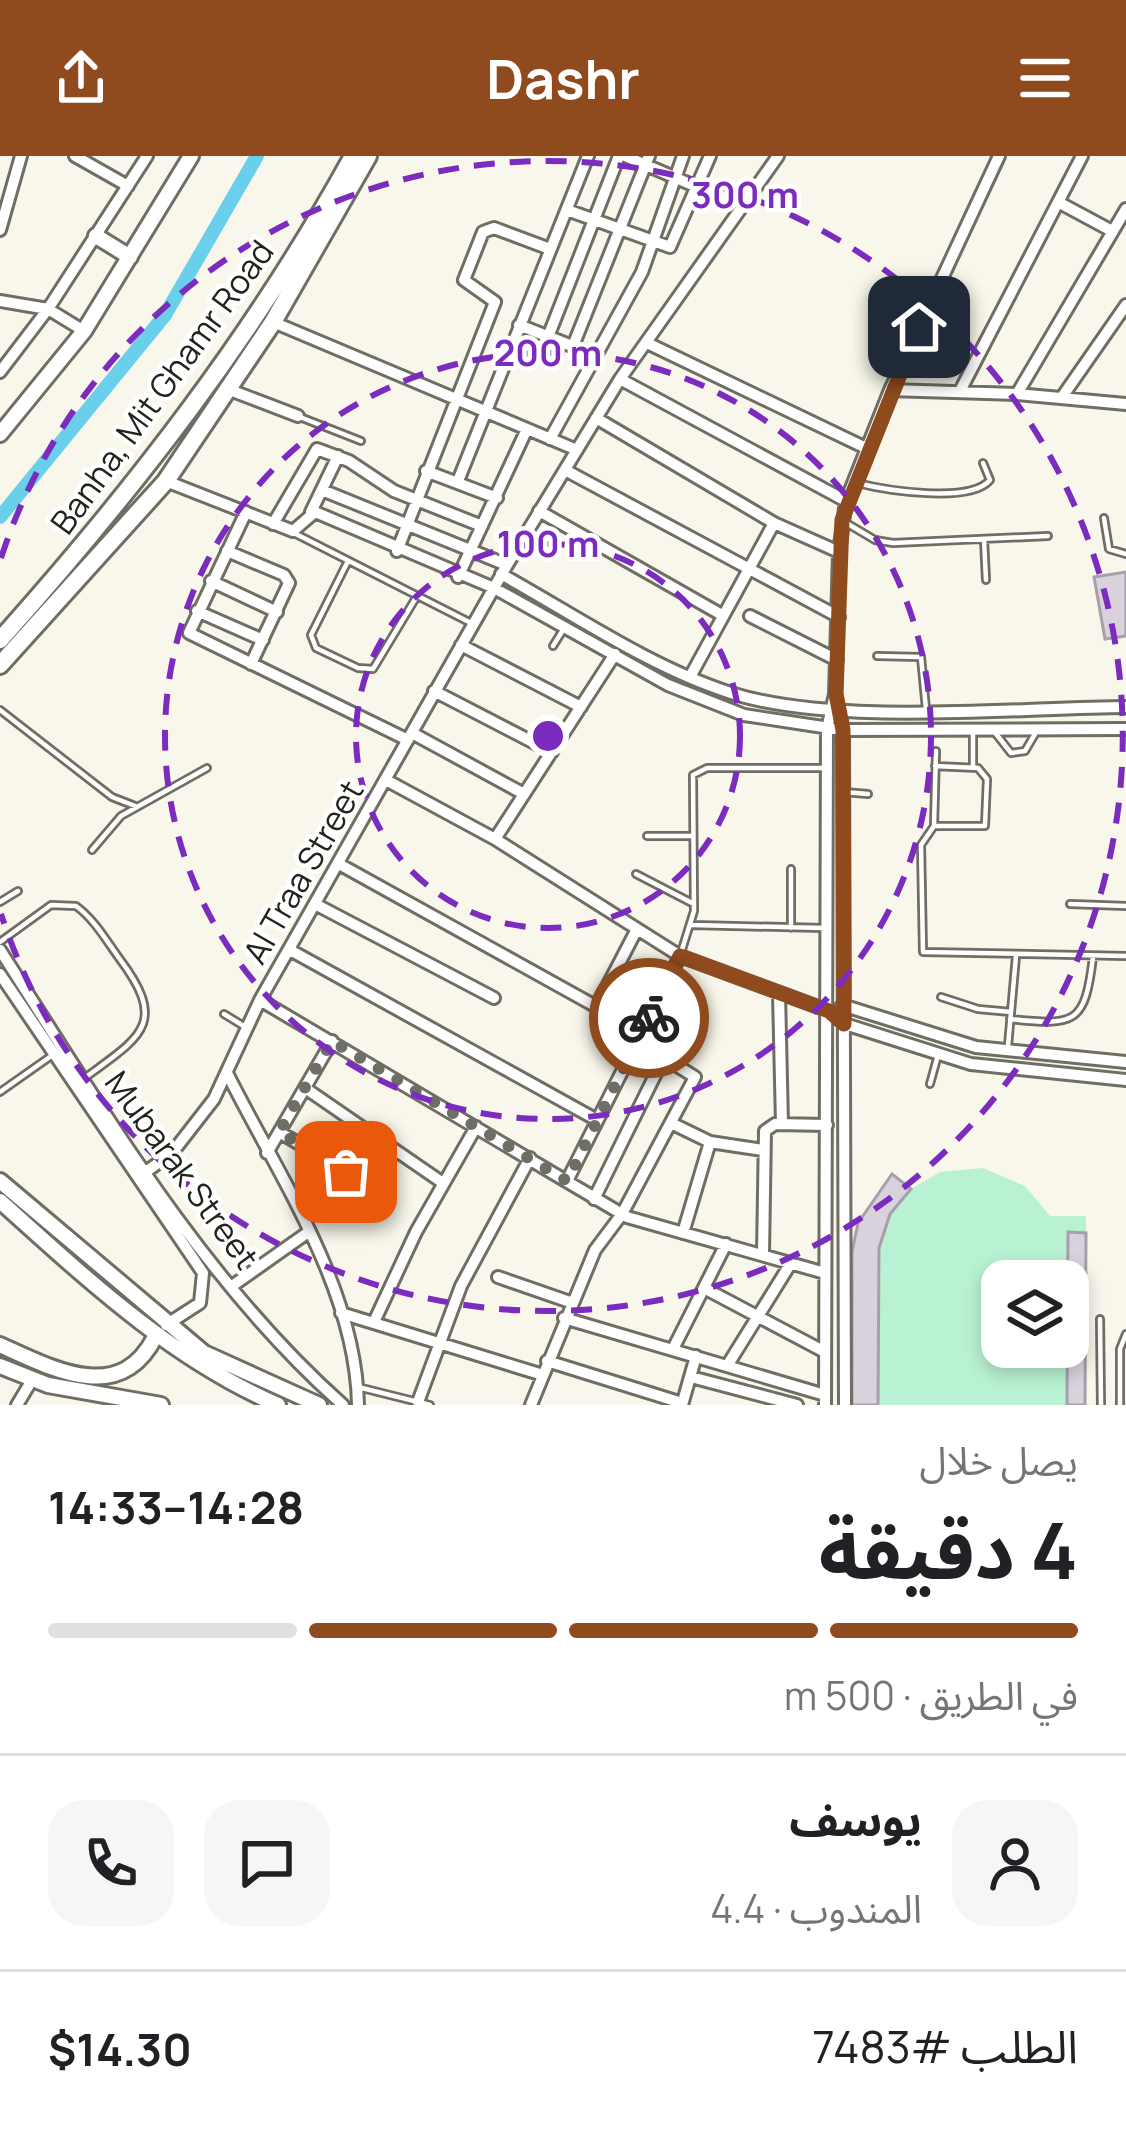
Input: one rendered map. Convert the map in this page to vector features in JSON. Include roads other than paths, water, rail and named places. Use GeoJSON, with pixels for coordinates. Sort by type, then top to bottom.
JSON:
{"type":"FeatureCollection","features":[{"type":"Feature","properties":{"kind":"highway","name":"Banha, Mit Ghamr Road"},"geometry":{"type":"LineString","coordinates":[[0,640],[108,518],[213,379],[273,293],[353,156]]}},
{"type":"Feature","properties":{"kind":"highway","name":"Banha, Mit Ghamr Road"},"geometry":{"type":"LineString","coordinates":[[0,664],[166,481],[273,322],[368,156]]}},
{"type":"Feature","properties":{"kind":"highway"},"geometry":{"type":"LineString","coordinates":[[213,379],[230,390]]}},
{"type":"Feature","properties":{"kind":"main road"},"geometry":{"type":"LineString","coordinates":[[0,434],[84,331],[191,156]]}},
{"type":"Feature","properties":{"kind":"main road"},"geometry":{"type":"LineString","coordinates":[[96,236],[130,257]]}},
{"type":"Feature","properties":{"kind":"main road"},"geometry":{"type":"LineString","coordinates":[[0,1181],[160,1331],[240,1374],[319,1405]]}},
{"type":"Feature","properties":{"kind":"main road"},"geometry":{"type":"LineString","coordinates":[[0,1201],[208,1372],[278,1405]]}},
{"type":"Feature","properties":{"kind":"main road"},"geometry":{"type":"LineString","coordinates":[[0,1346],[53,1368],[105,1380],[132,1371],[160,1331]]}},
{"type":"Feature","properties":{"kind":"main road"},"geometry":{"type":"LineString","coordinates":[[0,1366],[32,1380],[160,1405]]}},
{"type":"Feature","properties":{"kind":"street"},"geometry":{"type":"LineString","coordinates":[[0,230],[21,156]]}},
{"type":"Feature","properties":{"kind":"street"},"geometry":{"type":"LineString","coordinates":[[75,156],[128,186]]}},
{"type":"Feature","properties":{"kind":"street"},"geometry":{"type":"LineString","coordinates":[[0,372],[48,309],[147,156]]}},
{"type":"Feature","properties":{"kind":"street"},"geometry":{"type":"LineString","coordinates":[[458,482],[588,156]]}},
{"type":"Feature","properties":{"kind":"street"},"geometry":{"type":"LineString","coordinates":[[548,337],[622,156],[647,160],[697,187]]}},
{"type":"Feature","properties":{"kind":"street"},"geometry":{"type":"LineString","coordinates":[[550,439],[592,354],[642,272],[682,156]]}},
{"type":"Feature","properties":{"kind":"street"},"geometry":{"type":"LineString","coordinates":[[567,210],[663,248],[673,244],[710,156]]}},
{"type":"Feature","properties":{"kind":"street","name":"Al Traa Street"},"geometry":{"type":"LineString","coordinates":[[146,1171],[195,1127],[227,1073],[260,1000],[504,569],[620,379],[778,156]]}},
{"type":"Feature","properties":{"kind":"street"},"geometry":{"type":"LineString","coordinates":[[845,1405],[844,792],[842,709],[836,694],[842,520],[890,390],[999,156]]}},
{"type":"Feature","properties":{"kind":"street"},"geometry":{"type":"LineString","coordinates":[[960,391],[1082,156]]}},
{"type":"Feature","properties":{"kind":"street"},"geometry":{"type":"LineString","coordinates":[[573,346],[647,160]]}},
{"type":"Feature","properties":{"kind":"street"},"geometry":{"type":"LineString","coordinates":[[1058,202],[1112,231]]}},
{"type":"Feature","properties":{"kind":"street"},"geometry":{"type":"LineString","coordinates":[[1017,394],[1126,209]]}},
{"type":"Feature","properties":{"kind":"street"},"geometry":{"type":"LineString","coordinates":[[397,550],[495,302],[464,280],[483,232],[494,228],[550,248]]}},
{"type":"Feature","properties":{"kind":"street"},"geometry":{"type":"LineString","coordinates":[[0,301],[48,309],[84,331]]}},
{"type":"Feature","properties":{"kind":"street"},"geometry":{"type":"LineString","coordinates":[[1062,397],[1126,305]]}},
{"type":"Feature","properties":{"kind":"street"},"geometry":{"type":"LineString","coordinates":[[273,322],[577,450]]}},
{"type":"Feature","properties":{"kind":"street"},"geometry":{"type":"LineString","coordinates":[[519,325],[592,354]]}},
{"type":"Feature","properties":{"kind":"street"},"geometry":{"type":"LineString","coordinates":[[647,343],[866,448]]}},
{"type":"Feature","properties":{"kind":"street"},"geometry":{"type":"LineString","coordinates":[[620,379],[846,501]]}},
{"type":"Feature","properties":{"kind":"street"},"geometry":{"type":"LineString","coordinates":[[230,390],[298,416]]}},
{"type":"Feature","properties":{"kind":"street"},"geometry":{"type":"LineString","coordinates":[[890,390],[1124,401]]}},
{"type":"Feature","properties":{"kind":"street"},"geometry":{"type":"LineString","coordinates":[[596,418],[775,523],[839,552]]}},
{"type":"Feature","properties":{"kind":"street"},"geometry":{"type":"LineString","coordinates":[[458,577],[527,428]]}},
{"type":"Feature","properties":{"kind":"street"},"geometry":{"type":"LineString","coordinates":[[273,524],[316,449],[338,456],[417,500],[482,526]]}},
{"type":"Feature","properties":{"kind":"street"},"geometry":{"type":"LineString","coordinates":[[166,481],[287,530],[299,530],[338,456]]}},
{"type":"Feature","properties":{"kind":"street"},"geometry":{"type":"LineString","coordinates":[[565,470],[839,617]]}},
{"type":"Feature","properties":{"kind":"street"},"geometry":{"type":"LineString","coordinates":[[426,471],[497,498]]}},
{"type":"Feature","properties":{"kind":"street"},"geometry":{"type":"LineString","coordinates":[[322,490],[471,549],[690,677],[762,701],[828,709],[1126,707]]}},
{"type":"Feature","properties":{"kind":"street"},"geometry":{"type":"LineString","coordinates":[[539,511],[722,615]]}},
{"type":"Feature","properties":{"kind":"street"},"geometry":{"type":"LineString","coordinates":[[246,512],[189,633],[524,794]]}},
{"type":"Feature","properties":{"kind":"street"},"geometry":{"type":"LineString","coordinates":[[311,512],[458,577],[494,588],[718,706],[843,730],[1126,730]]}},
{"type":"Feature","properties":{"kind":"street"},"geometry":{"type":"LineString","coordinates":[[690,677],[775,523]]}},
{"type":"Feature","properties":{"kind":"street"},"geometry":{"type":"LineString","coordinates":[[226,551],[287,578],[289,589],[251,664]]}},
{"type":"Feature","properties":{"kind":"street"},"geometry":{"type":"LineString","coordinates":[[211,581],[277,611]]}},
{"type":"Feature","properties":{"kind":"street"},"geometry":{"type":"LineString","coordinates":[[197,611],[263,640]]}},
{"type":"Feature","properties":{"kind":"street"},"geometry":{"type":"LineString","coordinates":[[750,616],[837,660]]}},
{"type":"Feature","properties":{"kind":"street"},"geometry":{"type":"LineString","coordinates":[[461,645],[580,707]]}},
{"type":"Feature","properties":{"kind":"street"},"geometry":{"type":"LineString","coordinates":[[495,839],[614,654]]}},
{"type":"Feature","properties":{"kind":"street"},"geometry":{"type":"LineString","coordinates":[[434,691],[552,752]]}},
{"type":"Feature","properties":{"kind":"street"},"geometry":{"type":"LineString","coordinates":[[563,1318],[825,1400],[827,729],[828,709],[836,694]]}},
{"type":"Feature","properties":{"kind":"street"},"geometry":{"type":"LineString","coordinates":[[980,708],[982,730]]}},
{"type":"Feature","properties":{"kind":"street"},"geometry":{"type":"LineString","coordinates":[[386,780],[495,839],[680,956],[829,1011],[844,1024],[1000,1070],[1126,1080]]}},
{"type":"Feature","properties":{"kind":"street"},"geometry":{"type":"LineString","coordinates":[[339,864],[598,1004],[664,1057],[694,1073],[622,1214],[595,1250],[563,1318],[531,1405]]}},
{"type":"Feature","properties":{"kind":"street"},"geometry":{"type":"LineString","coordinates":[[315,904],[494,998]]}},
{"type":"Feature","properties":{"kind":"street"},"geometry":{"type":"LineString","coordinates":[[598,1004],[637,929]]}},
{"type":"Feature","properties":{"kind":"street","name":"Mubarak Street"},"geometry":{"type":"LineString","coordinates":[[0,946],[79,1082],[203,1273],[200,1304],[160,1331]]}},
{"type":"Feature","properties":{"kind":"street"},"geometry":{"type":"LineString","coordinates":[[290,950],[597,1120]]}},
{"type":"Feature","properties":{"kind":"street"},"geometry":{"type":"LineString","coordinates":[[567,1181],[680,956]]}},
{"type":"Feature","properties":{"kind":"street","name":"Mubarak Street"},"geometry":{"type":"LineString","coordinates":[[0,974],[55,1054],[232,1286],[287,1352],[343,1405]]}},
{"type":"Feature","properties":{"kind":"street"},"geometry":{"type":"LineString","coordinates":[[779,993],[782,1124]]}},
{"type":"Feature","properties":{"kind":"street"},"geometry":{"type":"LineString","coordinates":[[260,1000],[622,1214],[825,1273]]}},
{"type":"Feature","properties":{"kind":"street"},"geometry":{"type":"LineString","coordinates":[[829,1011],[844,1005],[953,1041],[1005,1052],[1126,1062]]}},
{"type":"Feature","properties":{"kind":"street"},"geometry":{"type":"LineString","coordinates":[[860,1029],[864,1011]]}},
{"type":"Feature","properties":{"kind":"street"},"geometry":{"type":"LineString","coordinates":[[267,1153],[332,1041]]}},
{"type":"Feature","properties":{"kind":"street"},"geometry":{"type":"LineString","coordinates":[[943,1056],[953,1041]]}},
{"type":"Feature","properties":{"kind":"street"},"geometry":{"type":"LineString","coordinates":[[1000,1070],[1005,1052]]}},
{"type":"Feature","properties":{"kind":"street"},"geometry":{"type":"LineString","coordinates":[[594,1199],[664,1057]]}},
{"type":"Feature","properties":{"kind":"street"},"geometry":{"type":"LineString","coordinates":[[227,1073],[307,1233],[341,1313],[358,1405]]}},
{"type":"Feature","properties":{"kind":"street"},"geometry":{"type":"LineString","coordinates":[[305,1088],[442,1183]]}},
{"type":"Feature","properties":{"kind":"street"},"geometry":{"type":"LineString","coordinates":[[671,1124],[710,1142],[763,1150]]}},
{"type":"Feature","properties":{"kind":"street"},"geometry":{"type":"LineString","coordinates":[[763,1254],[766,1131],[782,1124],[827,1125]]}},
{"type":"Feature","properties":{"kind":"street"},"geometry":{"type":"LineString","coordinates":[[374,1322],[442,1183],[476,1127]]}},
{"type":"Feature","properties":{"kind":"street"},"geometry":{"type":"LineString","coordinates":[[279,1132],[380,1191]]}},
{"type":"Feature","properties":{"kind":"street"},"geometry":{"type":"LineString","coordinates":[[683,1232],[710,1142]]}},
{"type":"Feature","properties":{"kind":"street"},"geometry":{"type":"LineString","coordinates":[[424,1404],[438,1338],[530,1158]]}},
{"type":"Feature","properties":{"kind":"street"},"geometry":{"type":"LineString","coordinates":[[232,1286],[307,1233]]}},
{"type":"Feature","properties":{"kind":"street"},"geometry":{"type":"LineString","coordinates":[[673,1349],[726,1244]]}},
{"type":"Feature","properties":{"kind":"street"},"geometry":{"type":"LineString","coordinates":[[728,1366],[791,1263]]}},
{"type":"Feature","properties":{"kind":"street"},"geometry":{"type":"LineString","coordinates":[[498,1277],[570,1302]]}},
{"type":"Feature","properties":{"kind":"street"},"geometry":{"type":"LineString","coordinates":[[704,1288],[825,1352]]}},
{"type":"Feature","properties":{"kind":"street"},"geometry":{"type":"LineString","coordinates":[[341,1313],[438,1338],[543,1375]]}},
{"type":"Feature","properties":{"kind":"street"},"geometry":{"type":"LineString","coordinates":[[548,1361],[682,1404],[696,1356]]}},
{"type":"Feature","properties":{"kind":"street"},"geometry":{"type":"LineString","coordinates":[[691,1377],[796,1405]]}},
{"type":"Feature","properties":{"kind":"street"},"geometry":{"type":"LineString","coordinates":[[17,1405],[32,1380]]}},
{"type":"Feature","properties":{"kind":"lane"},"geometry":{"type":"LineString","coordinates":[[298,416],[362,441]]}},
{"type":"Feature","properties":{"kind":"lane"},"geometry":{"type":"LineString","coordinates":[[853,482],[905,493],[979,489],[989,480],[983,463]]}},
{"type":"Feature","properties":{"kind":"lane"},"geometry":{"type":"LineString","coordinates":[[1104,518],[1108,549],[1126,554]]}},
{"type":"Feature","properties":{"kind":"lane"},"geometry":{"type":"LineString","coordinates":[[842,520],[884,542],[1048,536]]}},
{"type":"Feature","properties":{"kind":"lane"},"geometry":{"type":"LineString","coordinates":[[287,530],[473,624]]}},
{"type":"Feature","properties":{"kind":"lane"},"geometry":{"type":"LineString","coordinates":[[984,538],[986,580]]}},
{"type":"Feature","properties":{"kind":"lane"},"geometry":{"type":"LineString","coordinates":[[349,561],[311,635],[316,648],[358,668],[373,669],[417,596]]}},
{"type":"Feature","properties":{"kind":"lane"},"geometry":{"type":"LineString","coordinates":[[553,646],[564,627]]}},
{"type":"Feature","properties":{"kind":"lane"},"geometry":{"type":"LineString","coordinates":[[877,656],[921,657],[926,709]]}},
{"type":"Feature","properties":{"kind":"lane"},"geometry":{"type":"LineString","coordinates":[[0,710],[112,797],[135,806]]}},
{"type":"Feature","properties":{"kind":"lane"},"geometry":{"type":"LineString","coordinates":[[973,767],[982,730],[1011,754],[1025,751],[1038,730]]}},
{"type":"Feature","properties":{"kind":"lane"},"geometry":{"type":"LineString","coordinates":[[936,751],[934,826],[921,845],[921,949],[930,954],[1126,956]]}},
{"type":"Feature","properties":{"kind":"lane"},"geometry":{"type":"LineString","coordinates":[[934,826],[986,823],[987,773],[973,767],[935,766]]}},
{"type":"Feature","properties":{"kind":"lane"},"geometry":{"type":"LineString","coordinates":[[92,850],[121,815],[207,768]]}},
{"type":"Feature","properties":{"kind":"lane"},"geometry":{"type":"LineString","coordinates":[[680,956],[692,925],[692,784],[698,769],[827,768]]}},
{"type":"Feature","properties":{"kind":"lane"},"geometry":{"type":"LineString","coordinates":[[844,792],[868,794]]}},
{"type":"Feature","properties":{"kind":"lane"},"geometry":{"type":"LineString","coordinates":[[112,797],[121,815]]}},
{"type":"Feature","properties":{"kind":"lane"},"geometry":{"type":"LineString","coordinates":[[647,836],[693,836]]}},
{"type":"Feature","properties":{"kind":"lane"},"geometry":{"type":"LineString","coordinates":[[791,869],[791,928]]}},
{"type":"Feature","properties":{"kind":"lane"},"geometry":{"type":"LineString","coordinates":[[636,874],[694,904]]}},
{"type":"Feature","properties":{"kind":"lane"},"geometry":{"type":"LineString","coordinates":[[0,902],[18,891]]}},
{"type":"Feature","properties":{"kind":"lane"},"geometry":{"type":"LineString","coordinates":[[1070,904],[1126,905]]}},
{"type":"Feature","properties":{"kind":"lane"},"geometry":{"type":"LineString","coordinates":[[0,946],[51,905],[76,906],[144,991],[148,1011],[143,1030],[79,1082]]}},
{"type":"Feature","properties":{"kind":"lane"},"geometry":{"type":"LineString","coordinates":[[692,925],[828,928]]}},
{"type":"Feature","properties":{"kind":"lane"},"geometry":{"type":"LineString","coordinates":[[1005,1052],[1016,956]]}},
{"type":"Feature","properties":{"kind":"lane"},"geometry":{"type":"LineString","coordinates":[[941,997],[978,1010],[1064,1023],[1087,1004],[1094,956]]}},
{"type":"Feature","properties":{"kind":"lane"},"geometry":{"type":"LineString","coordinates":[[224,1014],[247,1028]]}},
{"type":"Feature","properties":{"kind":"lane"},"geometry":{"type":"LineString","coordinates":[[0,1092],[55,1054]]}},
{"type":"Feature","properties":{"kind":"lane"},"geometry":{"type":"LineString","coordinates":[[930,1084],[943,1056]]}},
{"type":"Feature","properties":{"kind":"lane"},"geometry":{"type":"LineString","coordinates":[[1100,1318],[1101,1405]]}},
{"type":"Feature","properties":{"kind":"lane"},"geometry":{"type":"LineString","coordinates":[[1120,1405],[1120,1349],[1126,1334]]}},
{"type":"Feature","properties":{"kind":"lane"},"geometry":{"type":"LineString","coordinates":[[1100,1350],[1120,1349]]}},
{"type":"Feature","properties":{"kind":"lane"},"geometry":{"type":"LineString","coordinates":[[358,1387],[424,1404]]}},
{"type":"Feature","properties":{"kind":"waterway"},"geometry":{"type":"LineString","coordinates":[[0,517],[165,315],[257,156]]}}]}
